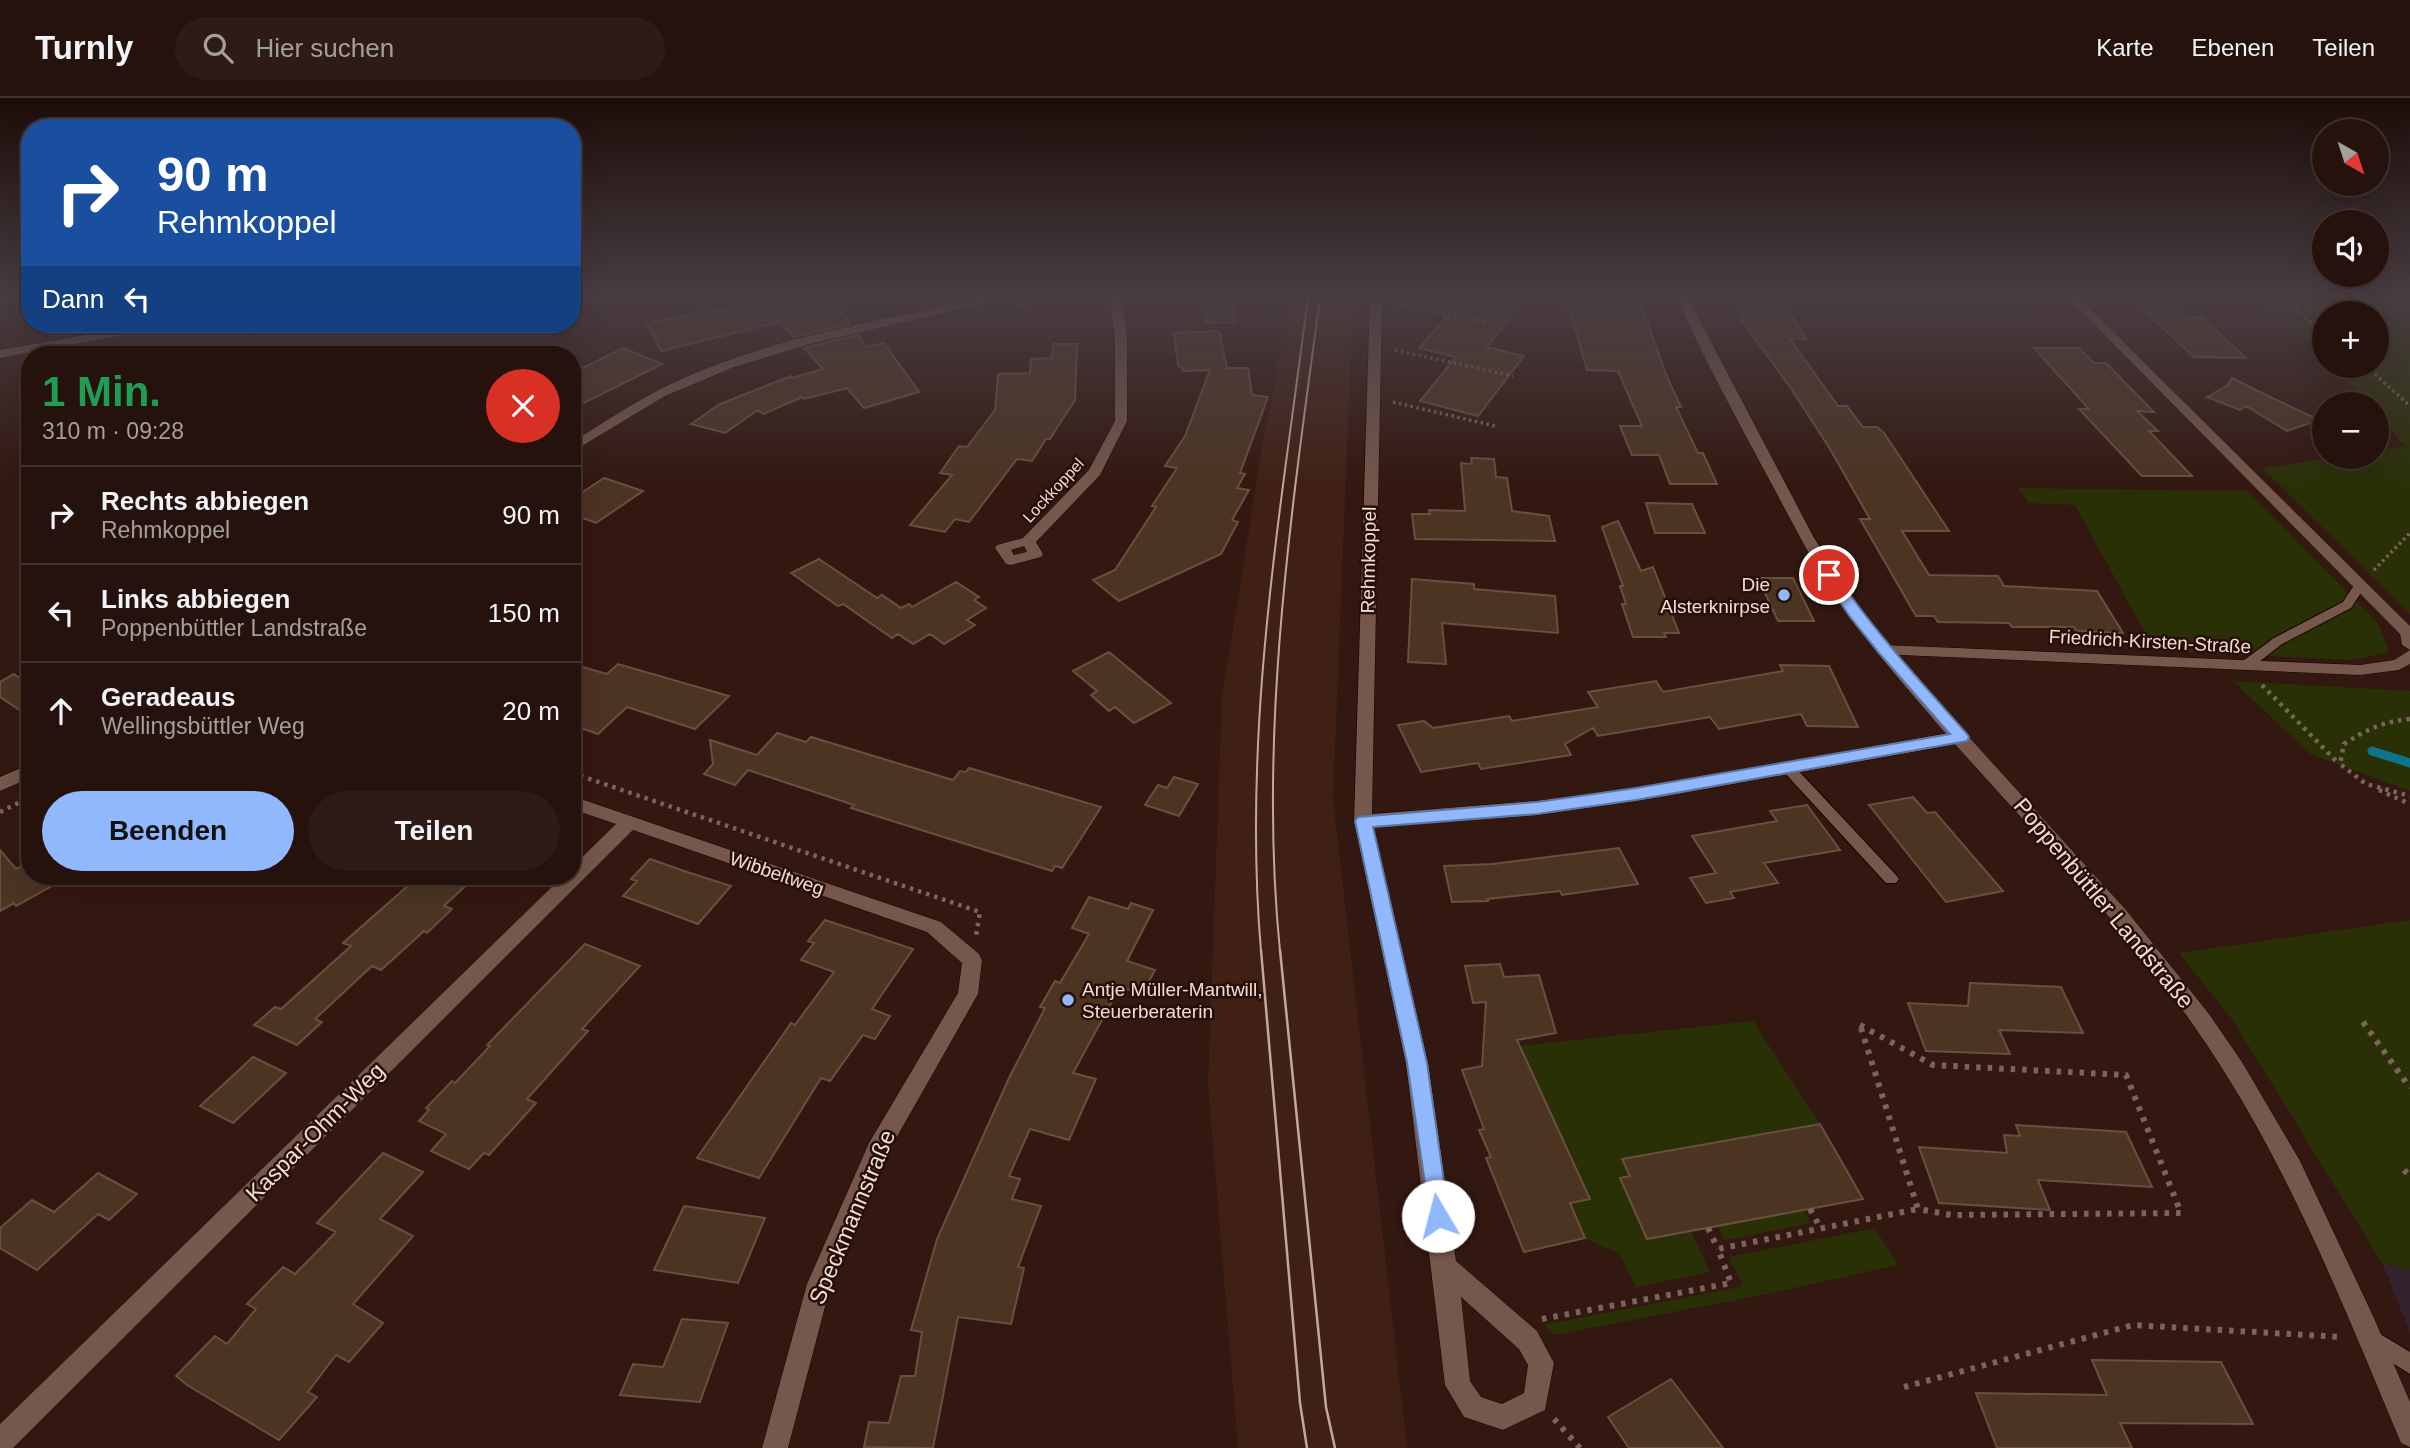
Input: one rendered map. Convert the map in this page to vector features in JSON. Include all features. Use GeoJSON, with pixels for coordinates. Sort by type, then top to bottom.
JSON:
{"type":"FeatureCollection","features":[{"type":"Feature","properties":{"kind":"street"},"geometry":{"type":"LineString","coordinates":[[581,442],[689,380],[739,361]]}},
{"type":"Feature","properties":{"kind":"street","name":"Lockkoppel"},"geometry":{"type":"LineString","coordinates":[[1028,541],[1095,472],[1121,421],[1121,361]]}},
{"type":"Feature","properties":{"kind":"street","name":"Rehmkoppel"},"geometry":{"type":"LineString","coordinates":[[1373,361],[1363,821],[1417,1063],[1458,1385],[1473,1408],[1503,1417],[1536,1401]]}},
{"type":"Feature","properties":{"kind":"street","name":"Poppenbüttler Landstraße"},"geometry":{"type":"LineString","coordinates":[[1714,361],[1838,589],[1919,692],[2117,910],[2204,1023],[2270,1128],[2299,1182],[2337,1259],[2410,1434]]}},
{"type":"Feature","properties":{"kind":"street"},"geometry":{"type":"LineString","coordinates":[[2136,361],[2408,633],[2410,645]]}},
{"type":"Feature","properties":{"kind":"street","name":"Friedrich-Kirsten-Straße"},"geometry":{"type":"LineString","coordinates":[[1884,650],[2360,670],[2399,665],[2410,656]]}},
{"type":"Feature","properties":{"kind":"street"},"geometry":{"type":"LineString","coordinates":[[1363,821],[1537,808],[1661,791],[1961,737]]}},
{"type":"Feature","properties":{"kind":"street"},"geometry":{"type":"LineString","coordinates":[[0,785],[21,774]]}},
{"type":"Feature","properties":{"kind":"street","name":"Wibbeltweg"},"geometry":{"type":"LineString","coordinates":[[581,805],[934,927],[972,960]]}},
{"type":"Feature","properties":{"kind":"street","name":"Kaspar-Ohm-Weg"},"geometry":{"type":"LineString","coordinates":[[581,870],[630,822]]}},
{"type":"Feature","properties":{"kind":"street","name":"Kaspar-Ohm-Weg"},"geometry":{"type":"LineString","coordinates":[[0,1442],[566,885]]}},
{"type":"Feature","properties":{"kind":"street","name":"Speckmannstraße"},"geometry":{"type":"LineString","coordinates":[[775,1448],[819,1284],[877,1150],[968,994],[972,960]]}},
{"type":"Feature","properties":{"kind":"street"},"geometry":{"type":"LineString","coordinates":[[1445,1267],[1528,1340],[1541,1363],[1536,1401]]}},
{"type":"Feature","properties":{"kind":"lane"},"geometry":{"type":"LineString","coordinates":[[2245,666],[2278,641],[2347,605],[2360,585]]}},
{"type":"Feature","properties":{"kind":"lane"},"geometry":{"type":"LineString","coordinates":[[1788,768],[1891,879]]}},
{"type":"Feature","properties":{"kind":"lane"},"geometry":{"type":"LineString","coordinates":[[2371,1339],[2410,1364]]}},
{"type":"Feature","properties":{"kind":"path"},"geometry":{"type":"LineString","coordinates":[[1446,361],[1513,376]]}},
{"type":"Feature","properties":{"kind":"path"},"geometry":{"type":"LineString","coordinates":[[2379,378],[2410,406]]}},
{"type":"Feature","properties":{"kind":"path"},"geometry":{"type":"LineString","coordinates":[[1372,397],[1495,426]]}},
{"type":"Feature","properties":{"kind":"path"},"geometry":{"type":"LineString","coordinates":[[2360,585],[2410,533]]}},
{"type":"Feature","properties":{"kind":"path"},"geometry":{"type":"LineString","coordinates":[[2245,666],[2340,764],[2366,784],[2410,804]]}},
{"type":"Feature","properties":{"kind":"path"},"geometry":{"type":"LineString","coordinates":[[2340,764],[2344,744],[2361,731],[2392,720],[2410,719]]}},
{"type":"Feature","properties":{"kind":"path"},"geometry":{"type":"LineString","coordinates":[[581,776],[980,912],[972,960]]}},
{"type":"Feature","properties":{"kind":"path"},"geometry":{"type":"LineString","coordinates":[[2366,784],[2410,796]]}},
{"type":"Feature","properties":{"kind":"path"},"geometry":{"type":"LineString","coordinates":[[0,812],[21,802]]}},
{"type":"Feature","properties":{"kind":"path"},"geometry":{"type":"LineString","coordinates":[[2363,1022],[2410,1088]]}},
{"type":"Feature","properties":{"kind":"path"},"geometry":{"type":"LineString","coordinates":[[1718,1249],[1918,1209],[1952,1214],[2181,1213],[2126,1075],[1933,1065],[1860,1025],[1918,1209]]}},
{"type":"Feature","properties":{"kind":"path"},"geometry":{"type":"LineString","coordinates":[[2404,1170],[2410,1176]]}},
{"type":"Feature","properties":{"kind":"path"},"geometry":{"type":"LineString","coordinates":[[1810,1209],[1821,1229]]}},
{"type":"Feature","properties":{"kind":"path"},"geometry":{"type":"LineString","coordinates":[[1511,1325],[1731,1283],[1708,1228]]}},
{"type":"Feature","properties":{"kind":"path"},"geometry":{"type":"LineString","coordinates":[[1904,1387],[2133,1325],[2371,1339]]}},
{"type":"Feature","properties":{"kind":"path"},"geometry":{"type":"LineString","coordinates":[[1536,1401],[1580,1448]]}},
{"type":"Feature","properties":{"kind":"shaded area"},"geometry":{"type":"Polygon","coordinates":[[[1279,361],[1350,361],[1333,799],[1407,1448],[1238,1448],[1208,1086],[1222,698],[1262,448],[1279,361]]]}},
{"type":"Feature","properties":{"kind":"shaded area"},"geometry":{"type":"Polygon","coordinates":[[[2382,1263],[2410,1269],[2410,1333],[2382,1263]]]}},
{"type":"Feature","properties":{"kind":"green space"},"geometry":{"type":"Polygon","coordinates":[[[2389,361],[2410,361],[2410,614],[2262,468],[2312,461],[2312,469],[2389,469],[2389,449],[2405,446],[2389,427],[2389,392],[2358,392],[2346,378],[2389,378],[2389,361]]]}},
{"type":"Feature","properties":{"kind":"green space"},"geometry":{"type":"Polygon","coordinates":[[[2018,488],[2247,491],[2379,624],[2389,652],[2353,660],[2155,651],[2075,505],[2029,503],[2018,488]]]}},
{"type":"Feature","properties":{"kind":"green space"},"geometry":{"type":"Polygon","coordinates":[[[2233,681],[2410,691],[2410,791],[2310,754],[2233,681]]]}},
{"type":"Feature","properties":{"kind":"green space"},"geometry":{"type":"Polygon","coordinates":[[[2410,920],[2410,1269],[2382,1263],[2234,1022],[2179,953],[2410,920]]]}},
{"type":"Feature","properties":{"kind":"green space"},"geometry":{"type":"Polygon","coordinates":[[[1753,1021],[1820,1124],[1623,1159],[1630,1176],[1625,1177],[1647,1239],[1691,1231],[1710,1272],[1636,1287],[1620,1254],[1585,1238],[1570,1203],[1590,1198],[1520,1046],[1753,1021]]]}},
{"type":"Feature","properties":{"kind":"green space"},"geometry":{"type":"Polygon","coordinates":[[[1803,1210],[1811,1223],[1725,1240],[1717,1226],[1803,1210]]]}},
{"type":"Feature","properties":{"kind":"green space"},"geometry":{"type":"Polygon","coordinates":[[[1875,1228],[1898,1265],[1757,1296],[1554,1335],[1544,1325],[1740,1287],[1742,1283],[1729,1257],[1875,1228]]]}},
{"type":"Feature","properties":{"kind":"building"},"geometry":{"type":"Polygon","coordinates":[[[596,361],[655,361],[662,364],[581,404],[581,369],[596,361]]]}},
{"type":"Feature","properties":{"kind":"building"},"geometry":{"type":"Polygon","coordinates":[[[816,361],[897,361],[919,392],[864,408],[847,388],[804,399],[802,397],[763,414],[758,410],[725,433],[691,424],[720,404],[791,376],[792,378],[823,369],[816,361]]]}},
{"type":"Feature","properties":{"kind":"building"},"geometry":{"type":"Polygon","coordinates":[[[1031,361],[1076,361],[1075,400],[1050,439],[1046,439],[1032,461],[1017,459],[969,522],[955,519],[945,532],[910,525],[952,475],[940,473],[959,446],[967,447],[995,410],[998,374],[1030,373],[1031,361]]]}},
{"type":"Feature","properties":{"kind":"building"},"geometry":{"type":"Polygon","coordinates":[[[1177,361],[1225,361],[1227,368],[1248,368],[1252,395],[1268,397],[1240,473],[1245,474],[1237,488],[1249,490],[1232,520],[1238,522],[1221,554],[1119,601],[1093,580],[1115,570],[1156,507],[1152,506],[1177,468],[1165,466],[1185,436],[1210,370],[1183,371],[1182,367],[1178,366],[1177,361]]]}},
{"type":"Feature","properties":{"kind":"building"},"geometry":{"type":"Polygon","coordinates":[[[1453,361],[1520,361],[1478,416],[1420,401],[1453,361]]]}},
{"type":"Feature","properties":{"kind":"building"},"geometry":{"type":"Polygon","coordinates":[[[1584,361],[1661,361],[1681,407],[1676,407],[1698,453],[1703,453],[1717,484],[1670,484],[1659,455],[1632,455],[1620,426],[1642,426],[1618,371],[1587,370],[1584,361]]]}},
{"type":"Feature","properties":{"kind":"building"},"geometry":{"type":"Polygon","coordinates":[[[1771,361],[1806,361],[1838,406],[1847,406],[1863,427],[1877,427],[1884,433],[1949,531],[1902,531],[1929,575],[1998,576],[2004,586],[2097,591],[2123,633],[2076,631],[2074,627],[2012,627],[2009,623],[1938,622],[1934,616],[1916,616],[1860,519],[1870,519],[1792,390],[1771,361]]]}},
{"type":"Feature","properties":{"kind":"building"},"geometry":{"type":"Polygon","coordinates":[[[2046,361],[2106,363],[2154,412],[2137,411],[2158,431],[2149,431],[2192,476],[2142,476],[2079,409],[2089,409],[2046,361]]]}},
{"type":"Feature","properties":{"kind":"building"},"geometry":{"type":"Polygon","coordinates":[[[2232,378],[2312,417],[2312,422],[2287,431],[2246,406],[2240,410],[2207,397],[2228,385],[2232,378]]]}},
{"type":"Feature","properties":{"kind":"building"},"geometry":{"type":"Polygon","coordinates":[[[1471,458],[1494,459],[1496,477],[1507,478],[1512,511],[1549,516],[1555,541],[1415,539],[1412,514],[1430,514],[1429,510],[1465,511],[1461,463],[1472,464],[1471,458]]]}},
{"type":"Feature","properties":{"kind":"building"},"geometry":{"type":"Polygon","coordinates":[[[604,478],[643,491],[596,523],[581,517],[581,493],[604,478]]]}},
{"type":"Feature","properties":{"kind":"building"},"geometry":{"type":"Polygon","coordinates":[[[1646,503],[1692,504],[1705,533],[1655,533],[1646,503]]]}},
{"type":"Feature","properties":{"kind":"building"},"geometry":{"type":"Polygon","coordinates":[[[1618,521],[1641,571],[1653,567],[1679,633],[1664,633],[1666,637],[1633,637],[1622,604],[1626,604],[1620,586],[1623,586],[1602,527],[1618,521]]]}},
{"type":"Feature","properties":{"kind":"building"},"geometry":{"type":"Polygon","coordinates":[[[819,559],[877,598],[882,595],[901,608],[909,604],[912,607],[956,582],[979,597],[974,600],[986,608],[967,620],[975,625],[944,644],[930,634],[913,644],[898,634],[892,638],[843,604],[838,606],[791,573],[819,559]]]}},
{"type":"Feature","properties":{"kind":"building"},"geometry":{"type":"Polygon","coordinates":[[[1758,578],[1793,578],[1814,621],[1778,621],[1758,578]]]}},
{"type":"Feature","properties":{"kind":"building"},"geometry":{"type":"Polygon","coordinates":[[[1412,579],[1474,584],[1474,589],[1555,596],[1558,633],[1442,623],[1446,664],[1408,662],[1412,579]]]}},
{"type":"Feature","properties":{"kind":"building"},"geometry":{"type":"Polygon","coordinates":[[[1109,652],[1171,703],[1134,723],[1115,707],[1109,711],[1091,695],[1097,691],[1073,671],[1109,652]]]}},
{"type":"Feature","properties":{"kind":"building"},"geometry":{"type":"Polygon","coordinates":[[[618,664],[729,696],[695,729],[627,707],[598,734],[581,728],[581,667],[607,674],[618,664]]]}},
{"type":"Feature","properties":{"kind":"building"},"geometry":{"type":"Polygon","coordinates":[[[1780,665],[1829,666],[1858,727],[1807,726],[1801,714],[1719,729],[1710,717],[1598,736],[1593,728],[1565,744],[1571,755],[1481,769],[1478,763],[1421,772],[1398,725],[1424,721],[1433,728],[1509,716],[1512,721],[1598,707],[1588,692],[1656,681],[1663,692],[1783,671],[1780,665]]]}},
{"type":"Feature","properties":{"kind":"building"},"geometry":{"type":"Polygon","coordinates":[[[14,674],[21,679],[21,711],[0,697],[0,682],[14,674]]]}},
{"type":"Feature","properties":{"kind":"building"},"geometry":{"type":"Polygon","coordinates":[[[777,733],[806,742],[811,737],[953,780],[960,771],[966,772],[969,768],[1101,807],[1062,868],[1055,866],[1052,871],[851,808],[854,805],[748,770],[735,785],[704,774],[713,764],[710,740],[757,755],[777,733]]]}},
{"type":"Feature","properties":{"kind":"building"},"geometry":{"type":"Polygon","coordinates":[[[1174,777],[1198,784],[1179,816],[1145,805],[1158,785],[1167,788],[1174,777]]]}},
{"type":"Feature","properties":{"kind":"building"},"geometry":{"type":"Polygon","coordinates":[[[1913,797],[1927,813],[1935,812],[2003,891],[1946,902],[1869,805],[1913,797]]]}},
{"type":"Feature","properties":{"kind":"building"},"geometry":{"type":"Polygon","coordinates":[[[1807,805],[1840,850],[1764,863],[1778,883],[1730,892],[1734,898],[1706,903],[1690,878],[1716,873],[1692,836],[1777,821],[1770,811],[1807,805]]]}},
{"type":"Feature","properties":{"kind":"building"},"geometry":{"type":"Polygon","coordinates":[[[1619,848],[1638,884],[1562,895],[1560,891],[1488,901],[1452,902],[1444,866],[1493,864],[1619,848]]]}},
{"type":"Feature","properties":{"kind":"building"},"geometry":{"type":"Polygon","coordinates":[[[0,850],[16,869],[21,866],[21,885],[54,885],[16,906],[14,903],[0,911],[0,850]]]}},
{"type":"Feature","properties":{"kind":"building"},"geometry":{"type":"Polygon","coordinates":[[[650,859],[731,886],[698,924],[623,896],[637,881],[631,879],[650,859]]]}},
{"type":"Feature","properties":{"kind":"building"},"geometry":{"type":"Polygon","coordinates":[[[409,885],[466,885],[444,906],[452,909],[427,933],[424,931],[381,970],[372,966],[315,1019],[322,1022],[297,1045],[254,1025],[275,1007],[281,1009],[351,946],[343,943],[409,885]]]}},
{"type":"Feature","properties":{"kind":"building"},"geometry":{"type":"Polygon","coordinates":[[[1089,897],[1128,909],[1131,903],[1153,910],[1127,961],[1155,970],[1142,994],[1120,987],[1073,1073],[1096,1079],[1069,1140],[1030,1129],[1009,1176],[1020,1179],[1012,1199],[1041,1206],[1018,1267],[1024,1268],[1011,1324],[958,1317],[933,1448],[864,1447],[869,1422],[889,1423],[901,1376],[915,1376],[922,1332],[911,1330],[937,1239],[1009,1078],[1045,1008],[1040,1007],[1055,981],[1060,983],[1089,934],[1072,928],[1089,897]]]}},
{"type":"Feature","properties":{"kind":"building"},"geometry":{"type":"Polygon","coordinates":[[[825,920],[913,949],[872,1009],[890,1016],[875,1039],[863,1035],[830,1081],[821,1078],[759,1178],[697,1158],[791,1023],[795,1025],[834,972],[801,960],[814,943],[808,941],[825,920]]]}},
{"type":"Feature","properties":{"kind":"building"},"geometry":{"type":"Polygon","coordinates":[[[585,944],[640,966],[582,1029],[588,1031],[527,1099],[536,1103],[489,1155],[484,1153],[469,1169],[431,1151],[446,1134],[419,1121],[429,1110],[426,1108],[452,1081],[455,1083],[490,1046],[487,1045],[585,944]]]}},
{"type":"Feature","properties":{"kind":"building"},"geometry":{"type":"Polygon","coordinates":[[[1500,964],[1504,977],[1539,975],[1556,1033],[1517,1040],[1590,1199],[1570,1203],[1585,1238],[1524,1252],[1486,1158],[1491,1157],[1479,1130],[1484,1129],[1462,1070],[1482,1066],[1486,1002],[1473,1003],[1465,966],[1500,964]]]}},
{"type":"Feature","properties":{"kind":"building"},"geometry":{"type":"Polygon","coordinates":[[[1970,983],[2061,987],[2083,1033],[1999,1030],[2010,1054],[1926,1051],[1908,1003],[1968,1006],[1970,983]]]}},
{"type":"Feature","properties":{"kind":"building"},"geometry":{"type":"Polygon","coordinates":[[[253,1057],[286,1073],[233,1123],[200,1106],[253,1057]]]}},
{"type":"Feature","properties":{"kind":"building"},"geometry":{"type":"Polygon","coordinates":[[[1820,1124],[1863,1199],[1647,1239],[1620,1178],[1630,1176],[1622,1159],[1820,1124]]]}},
{"type":"Feature","properties":{"kind":"building"},"geometry":{"type":"Polygon","coordinates":[[[2016,1125],[2126,1132],[2152,1187],[2038,1180],[2050,1210],[1939,1203],[1919,1147],[2007,1153],[2004,1135],[2020,1136],[2016,1125]]]}},
{"type":"Feature","properties":{"kind":"building"},"geometry":{"type":"Polygon","coordinates":[[[383,1153],[423,1172],[380,1219],[413,1236],[353,1304],[383,1323],[349,1362],[336,1355],[308,1392],[317,1397],[279,1440],[176,1376],[215,1336],[227,1344],[256,1309],[247,1304],[283,1267],[295,1274],[336,1232],[317,1223],[383,1153]]]}},
{"type":"Feature","properties":{"kind":"building"},"geometry":{"type":"Polygon","coordinates":[[[98,1173],[137,1194],[109,1220],[98,1214],[37,1270],[0,1248],[0,1228],[32,1200],[54,1212],[98,1173]]]}},
{"type":"Feature","properties":{"kind":"building"},"geometry":{"type":"Polygon","coordinates":[[[684,1206],[765,1218],[738,1283],[654,1270],[684,1206]]]}},
{"type":"Feature","properties":{"kind":"building"},"geometry":{"type":"Polygon","coordinates":[[[682,1319],[728,1323],[700,1402],[620,1395],[633,1364],[663,1367],[682,1319]]]}},
{"type":"Feature","properties":{"kind":"building"},"geometry":{"type":"Polygon","coordinates":[[[2092,1360],[2221,1362],[2253,1424],[2120,1423],[2132,1448],[1997,1448],[1976,1393],[2107,1395],[2092,1360]]]}},
{"type":"Feature","properties":{"kind":"building"},"geometry":{"type":"Polygon","coordinates":[[[1671,1379],[1723,1448],[1629,1448],[1608,1417],[1671,1379]]]}},
{"type":"Feature","properties":{"kind":"waterway"},"geometry":{"type":"LineString","coordinates":[[2372,751],[2410,763]]}},
{"type":"Feature","properties":{"kind":"tram line"},"geometry":{"type":"LineString","coordinates":[[1261,951],[1256,869],[1260,705],[1276,542],[1300,361]]}},
{"type":"Feature","properties":{"kind":"tram line"},"geometry":{"type":"LineString","coordinates":[[1280,951],[1274,870],[1275,706],[1289,542],[1311,361]]}},
{"type":"Feature","properties":{"kind":"tram line"},"geometry":{"type":"LineString","coordinates":[[1261,950],[1300,1403],[1307,1448]]}},
{"type":"Feature","properties":{"kind":"tram line"},"geometry":{"type":"LineString","coordinates":[[1280,950],[1326,1407],[1335,1448]]}},
{"type":"Feature","properties":{"kind":"place","name":"Die Alsterknirpse"},"geometry":{"type":"Point","coordinates":[1784,595]}},
{"type":"Feature","properties":{"kind":"place","name":"Antje Müller-Mantwill, Steuerberaterin"},"geometry":{"type":"Point","coordinates":[1068,1000]}},
{"type":"Feature","properties":{"kind":"route"},"geometry":{"type":"LineString","coordinates":[[1438,1216],[1417,1063],[1363,821],[1537,808],[1661,791],[1961,737],[1884,650],[1829,575]]}}]}
